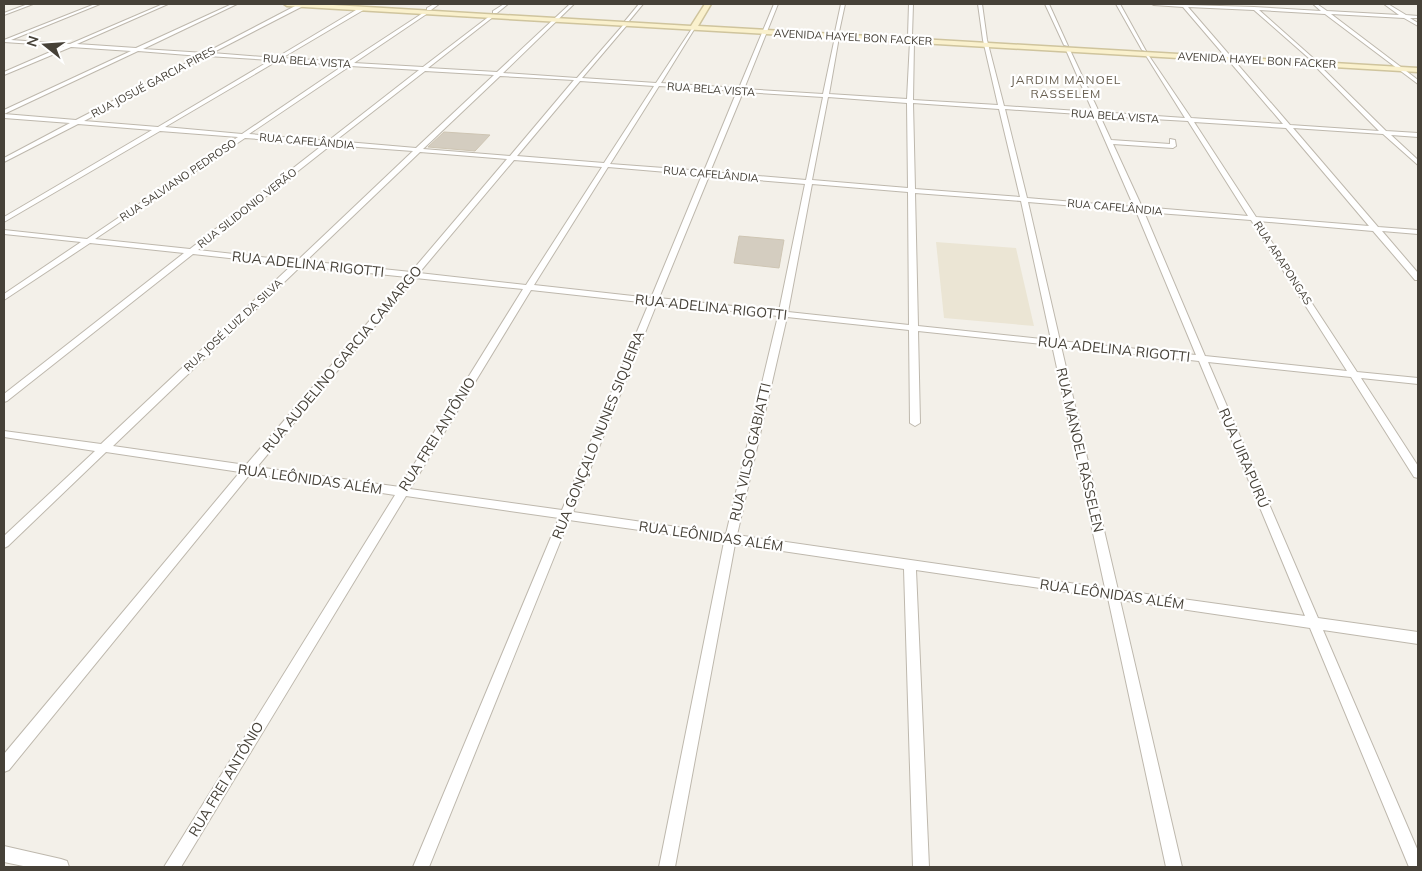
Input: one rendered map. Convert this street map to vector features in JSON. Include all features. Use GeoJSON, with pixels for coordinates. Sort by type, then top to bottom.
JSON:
{"type":"FeatureCollection","features":[{"type":"Feature","properties":{"kind":"main road","name":"AVENIDA HAYEL BON FACKER"},"geometry":{"type":"LineString","coordinates":[[287,4],[367,6]]}},
{"type":"Feature","properties":{"kind":"main road","name":"AVENIDA HAYEL BON FACKER"},"geometry":{"type":"LineString","coordinates":[[344,4],[1313,62],[1398,66],[1418,65]]}},
{"type":"Feature","properties":{"kind":"main road","name":"RUA FREI ANTÔNIO"},"geometry":{"type":"LineString","coordinates":[[694,26],[708,4]]}},
{"type":"Feature","properties":{"kind":"main road","name":"AVENIDA HAYEL BON FACKER"},"geometry":{"type":"LineString","coordinates":[[1398,66],[1418,70]]}},
{"type":"Feature","properties":{"kind":"street"},"geometry":{"type":"LineString","coordinates":[[4,14],[31,4]]}},
{"type":"Feature","properties":{"kind":"street"},"geometry":{"type":"LineString","coordinates":[[4,41],[98,4]]}},
{"type":"Feature","properties":{"kind":"street"},"geometry":{"type":"LineString","coordinates":[[4,74],[166,4]]}},
{"type":"Feature","properties":{"kind":"street"},"geometry":{"type":"LineString","coordinates":[[4,112],[235,4]]}},
{"type":"Feature","properties":{"kind":"street","name":"RUA JOSUÉ GARCIA PIRES"},"geometry":{"type":"LineString","coordinates":[[4,160],[302,4]]}},
{"type":"Feature","properties":{"kind":"street","name":"RUA SALVIANO PEDROSO"},"geometry":{"type":"LineString","coordinates":[[4,298],[437,4]]}},
{"type":"Feature","properties":{"kind":"street","name":"RUA SILIDONIO VERÃO"},"geometry":{"type":"LineString","coordinates":[[4,399],[506,4]]}},
{"type":"Feature","properties":{"kind":"street","name":"RUA JOSÉ LUIZ DA SILVA"},"geometry":{"type":"LineString","coordinates":[[4,543],[572,4]]}},
{"type":"Feature","properties":{"kind":"street","name":"RUA AUDELINO GARCIA CAMARGO"},"geometry":{"type":"LineString","coordinates":[[4,765],[248,470],[641,4]]}},
{"type":"Feature","properties":{"kind":"street","name":"RUA GONÇALO NUNES SIQUEIRA"},"geometry":{"type":"LineString","coordinates":[[421,867],[564,515],[776,4]]}},
{"type":"Feature","properties":{"kind":"street","name":"RUA VILSO GABIATTI"},"geometry":{"type":"LineString","coordinates":[[667,867],[730,539],[783,314],[843,4]]}},
{"type":"Feature","properties":{"kind":"street"},"geometry":{"type":"LineString","coordinates":[[911,4],[910,102],[914,424]]}},
{"type":"Feature","properties":{"kind":"street","name":"RUA MANOEL RASSELEN"},"geometry":{"type":"LineString","coordinates":[[980,4],[986,42],[1024,200],[1174,867]]}},
{"type":"Feature","properties":{"kind":"street","name":"RUA UIRAPURÚ"},"geometry":{"type":"LineString","coordinates":[[1047,4],[1139,209],[1417,867]]}},
{"type":"Feature","properties":{"kind":"street","name":"RUA ARAPONGAS"},"geometry":{"type":"LineString","coordinates":[[1118,4],[1146,52],[1418,474]]}},
{"type":"Feature","properties":{"kind":"street"},"geometry":{"type":"LineString","coordinates":[[1154,4],[1418,17]]}},
{"type":"Feature","properties":{"kind":"street"},"geometry":{"type":"LineString","coordinates":[[1250,4],[1418,163]]}},
{"type":"Feature","properties":{"kind":"street"},"geometry":{"type":"LineString","coordinates":[[1315,4],[1418,82]]}},
{"type":"Feature","properties":{"kind":"street"},"geometry":{"type":"LineString","coordinates":[[1386,4],[1418,25]]}},
{"type":"Feature","properties":{"kind":"street"},"geometry":{"type":"LineString","coordinates":[[1184,5],[1418,278]]}},
{"type":"Feature","properties":{"kind":"street"},"geometry":{"type":"LineString","coordinates":[[4,220],[367,6]]}},
{"type":"Feature","properties":{"kind":"street","name":"RUA FREI ANTÔNIO"},"geometry":{"type":"LineString","coordinates":[[172,867],[529,287],[694,26]]}},
{"type":"Feature","properties":{"kind":"street","name":"RUA BELA VISTA"},"geometry":{"type":"LineString","coordinates":[[4,41],[1418,136]]}},
{"type":"Feature","properties":{"kind":"street","name":"RUA CAFELÂNDIA"},"geometry":{"type":"LineString","coordinates":[[4,116],[1418,232]]}},
{"type":"Feature","properties":{"kind":"street"},"geometry":{"type":"LineString","coordinates":[[1109,142],[1173,146],[1172,140]]}},
{"type":"Feature","properties":{"kind":"street","name":"RUA ADELINA RIGOTTI"},"geometry":{"type":"LineString","coordinates":[[4,232],[1418,382]]}},
{"type":"Feature","properties":{"kind":"street","name":"RUA LEÔNIDAS ALÉM"},"geometry":{"type":"LineString","coordinates":[[4,434],[1418,638]]}},
{"type":"Feature","properties":{"kind":"street"},"geometry":{"type":"LineString","coordinates":[[910,565],[921,867]]}},
{"type":"Feature","properties":{"kind":"street"},"geometry":{"type":"LineString","coordinates":[[4,854],[61,867]]}},
{"type":"Feature","properties":{"kind":"shaded area"},"geometry":{"type":"Polygon","coordinates":[[[936,242],[1016,248],[1034,326],[944,318],[936,242]]]}},
{"type":"Feature","properties":{"kind":"building"},"geometry":{"type":"Polygon","coordinates":[[[444,132],[490,135],[475,151],[428,147],[444,132]]]}},
{"type":"Feature","properties":{"kind":"building"},"geometry":{"type":"Polygon","coordinates":[[[739,236],[784,240],[779,268],[734,263],[739,236]]]}},
{"type":"Feature","properties":{"kind":"district","name":"JARDIM MANOEL RASSELEM"},"geometry":{"type":"Point","coordinates":[1066,86]}}]}
